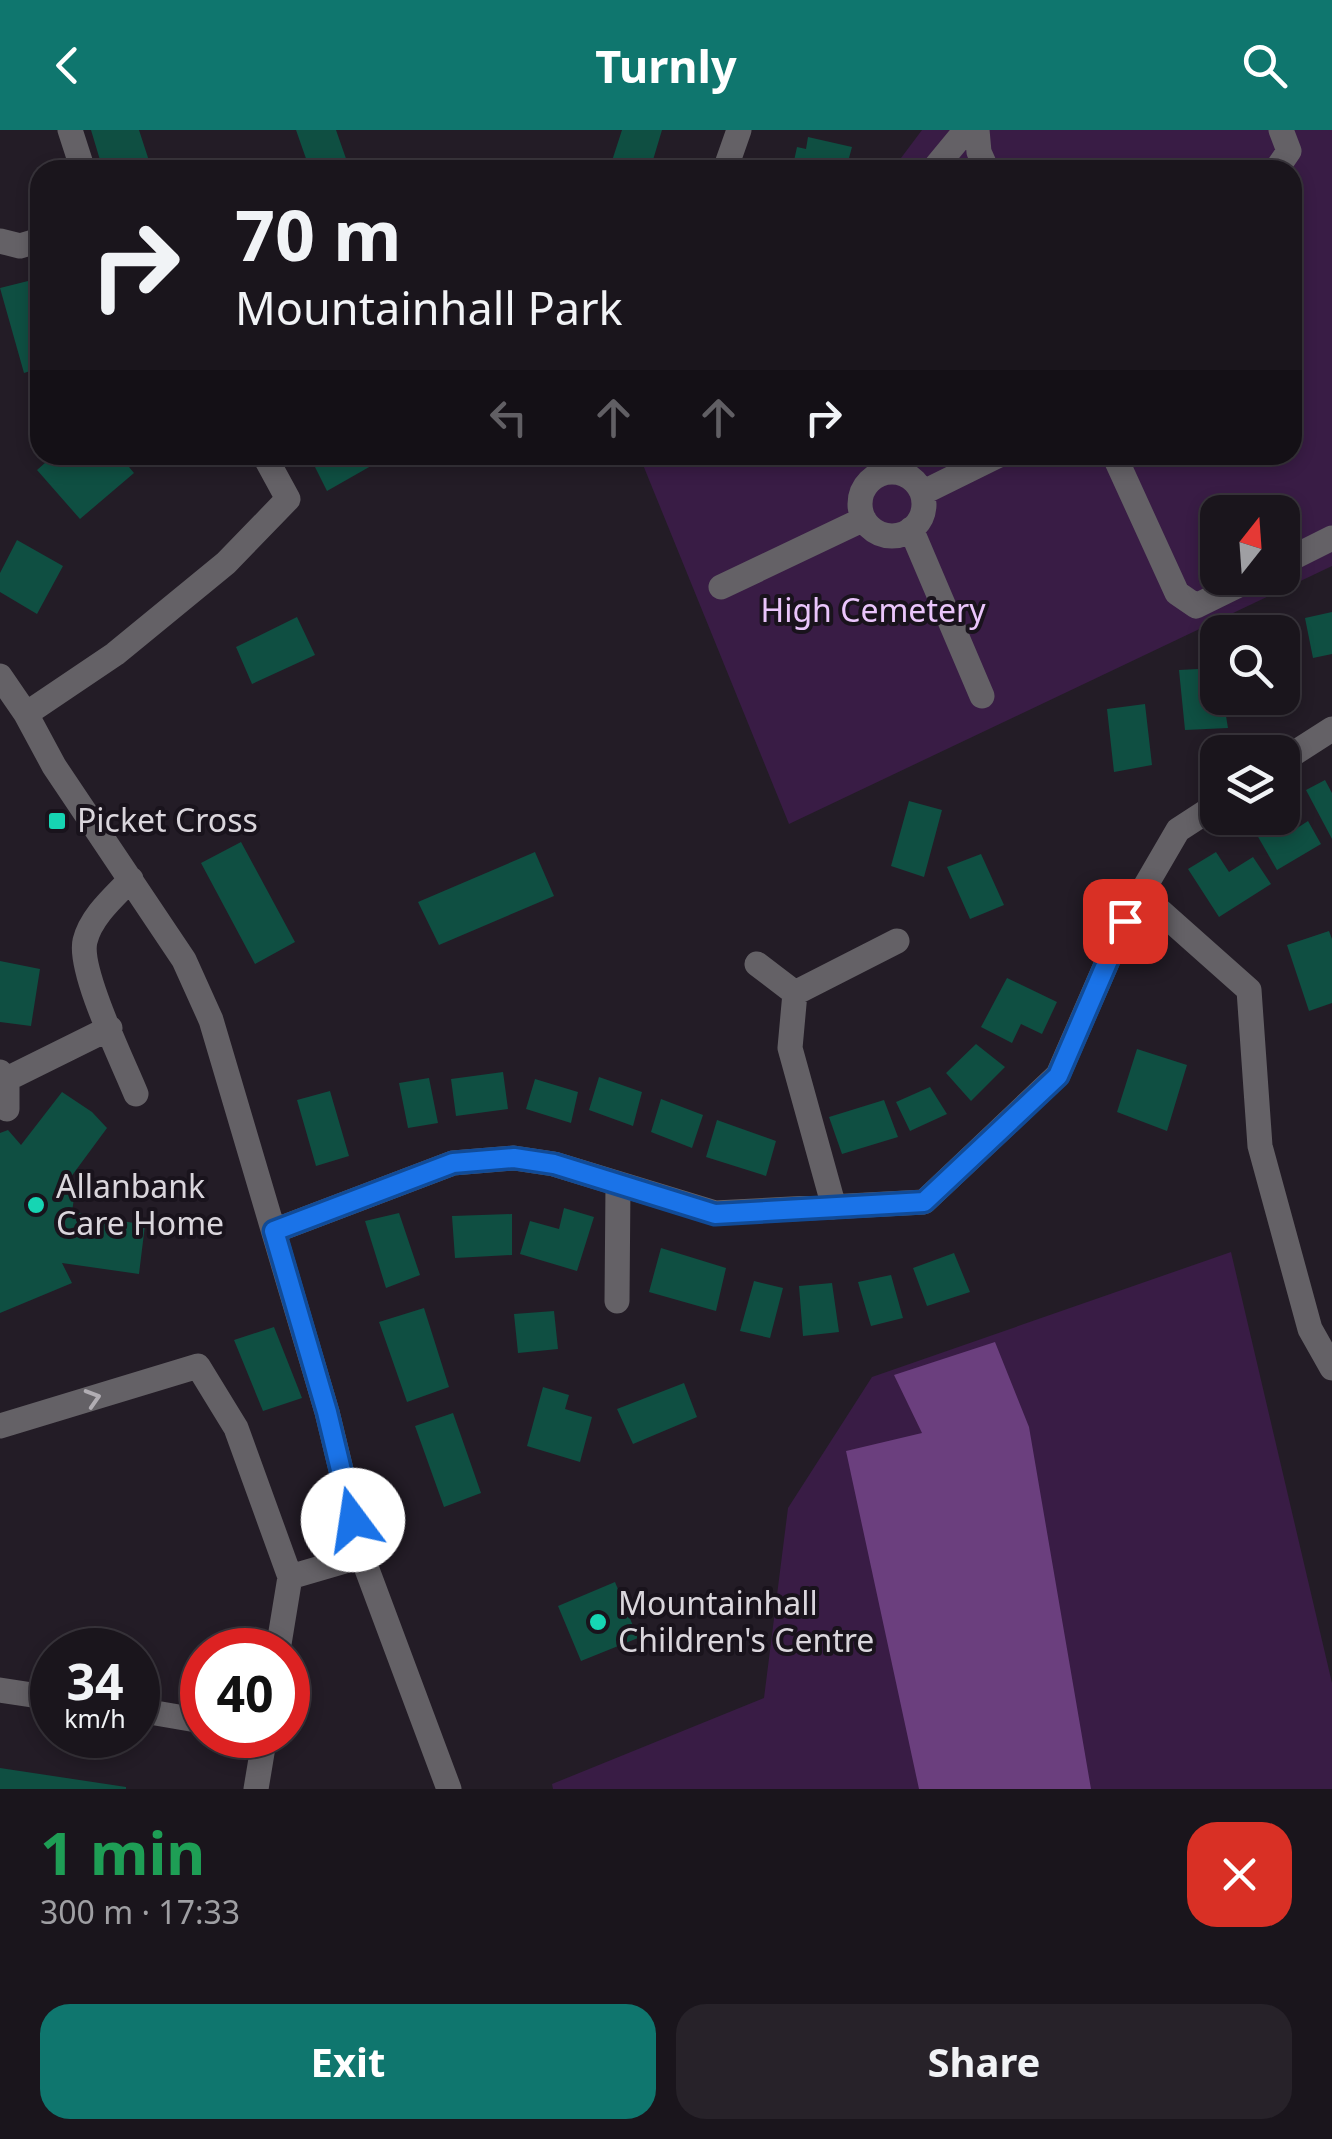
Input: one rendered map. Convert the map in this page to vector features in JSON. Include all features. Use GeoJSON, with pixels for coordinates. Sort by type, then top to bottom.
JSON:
{"type":"FeatureCollection","features":[{"type":"Feature","properties":{"kind":"street"},"geometry":{"type":"LineString","coordinates":[[70,130],[80,160]]}},
{"type":"Feature","properties":{"kind":"street"},"geometry":{"type":"LineString","coordinates":[[728,160],[739,130]]}},
{"type":"Feature","properties":{"kind":"street"},"geometry":{"type":"LineString","coordinates":[[941,160],[966,130]]}},
{"type":"Feature","properties":{"kind":"street"},"geometry":{"type":"LineString","coordinates":[[978,130],[983,160]]}},
{"type":"Feature","properties":{"kind":"street"},"geometry":{"type":"LineString","coordinates":[[1282,150],[1306,130]]}},
{"type":"Feature","properties":{"kind":"street"},"geometry":{"type":"LineString","coordinates":[[0,241],[20,246],[30,243]]}},
{"type":"Feature","properties":{"kind":"street"},"geometry":{"type":"LineString","coordinates":[[26,714],[115,654],[226,563],[288,499],[269,465]]}},
{"type":"Feature","properties":{"kind":"street"},"geometry":{"type":"LineString","coordinates":[[877,465],[860,498],[864,519],[880,534],[890,536],[911,530],[922,513],[922,493],[910,477],[879,465]]}},
{"type":"Feature","properties":{"kind":"street"},"geometry":{"type":"LineString","coordinates":[[922,493],[979,465]]}},
{"type":"Feature","properties":{"kind":"street"},"geometry":{"type":"LineString","coordinates":[[1119,465],[1177,593],[1196,606],[1218,595]]}},
{"type":"Feature","properties":{"kind":"street"},"geometry":{"type":"LineString","coordinates":[[721,588],[864,519]]}},
{"type":"Feature","properties":{"kind":"street"},"geometry":{"type":"LineString","coordinates":[[911,530],[982,696]]}},
{"type":"Feature","properties":{"kind":"street"},"geometry":{"type":"LineString","coordinates":[[1300,554],[1332,538]]}},
{"type":"Feature","properties":{"kind":"street"},"geometry":{"type":"LineString","coordinates":[[0,676],[54,766],[184,960],[212,1020],[327,1412],[362,1556],[449,1789]]}},
{"type":"Feature","properties":{"kind":"street"},"geometry":{"type":"LineString","coordinates":[[1300,749],[1332,729]]}},
{"type":"Feature","properties":{"kind":"street"},"geometry":{"type":"LineString","coordinates":[[274,1231],[453,1163],[514,1158],[554,1164],[715,1214],[924,1202],[1058,1076],[1125,921],[1178,830],[1200,816]]}},
{"type":"Feature","properties":{"kind":"street"},"geometry":{"type":"LineString","coordinates":[[131,878],[96,917],[85,941],[85,966],[136,1094]]}},
{"type":"Feature","properties":{"kind":"street"},"geometry":{"type":"LineString","coordinates":[[1140,894],[1248,990],[1260,1146],[1310,1329],[1332,1368]]}},
{"type":"Feature","properties":{"kind":"street"},"geometry":{"type":"LineString","coordinates":[[795,993],[897,941]]}},
{"type":"Feature","properties":{"kind":"street"},"geometry":{"type":"LineString","coordinates":[[757,964],[795,993]]}},
{"type":"Feature","properties":{"kind":"street"},"geometry":{"type":"LineString","coordinates":[[795,993],[790,1048],[834,1207]]}},
{"type":"Feature","properties":{"kind":"street"},"geometry":{"type":"LineString","coordinates":[[8,1109],[4,1075],[110,1028]]}},
{"type":"Feature","properties":{"kind":"street"},"geometry":{"type":"LineString","coordinates":[[617,1301],[618,1184]]}},
{"type":"Feature","properties":{"kind":"street"},"geometry":{"type":"LineString","coordinates":[[0,1426],[198,1366],[236,1428],[290,1577],[282,1628]]}},
{"type":"Feature","properties":{"kind":"street"},"geometry":{"type":"LineString","coordinates":[[290,1577],[362,1556]]}},
{"type":"Feature","properties":{"kind":"street"},"geometry":{"type":"LineString","coordinates":[[0,1690],[30,1695]]}},
{"type":"Feature","properties":{"kind":"street"},"geometry":{"type":"LineString","coordinates":[[256,1789],[261,1758]]}},
{"type":"Feature","properties":{"kind":"green space","name":"High Cemetery"},"geometry":{"type":"Polygon","coordinates":[[[922,130],[1332,130],[1332,566],[1300,581],[1300,495],[1200,495],[1200,595],[1271,595],[1229,615],[1200,615],[1200,629],[789,824],[643,465],[1302,465],[1302,160],[900,160],[922,130]]]}},
{"type":"Feature","properties":{"kind":"green space"},"geometry":{"type":"Polygon","coordinates":[[[1231,1252],[1332,1683],[1332,1789],[553,1789],[552,1784],[764,1698],[788,1508],[872,1377],[1231,1252]]]}},
{"type":"Feature","properties":{"kind":"shaded area"},"geometry":{"type":"Polygon","coordinates":[[[995,1342],[1029,1427],[1091,1789],[919,1789],[846,1451],[922,1433],[894,1375],[995,1342]]]}},
{"type":"Feature","properties":{"kind":"building"},"geometry":{"type":"Polygon","coordinates":[[[91,130],[139,130],[149,160],[100,160],[91,130]]]}},
{"type":"Feature","properties":{"kind":"building"},"geometry":{"type":"Polygon","coordinates":[[[296,130],[336,130],[346,160],[306,160],[296,130]]]}},
{"type":"Feature","properties":{"kind":"building"},"geometry":{"type":"Polygon","coordinates":[[[622,130],[662,130],[653,160],[612,160],[622,130]]]}},
{"type":"Feature","properties":{"kind":"building"},"geometry":{"type":"Polygon","coordinates":[[[808,137],[852,147],[849,158],[858,160],[794,160],[797,147],[806,149],[808,137]]]}},
{"type":"Feature","properties":{"kind":"building"},"geometry":{"type":"Polygon","coordinates":[[[30,280],[30,371],[24,373],[0,288],[30,280]]]}},
{"type":"Feature","properties":{"kind":"building"},"geometry":{"type":"Polygon","coordinates":[[[43,465],[127,465],[134,473],[80,519],[37,470],[43,465]]]}},
{"type":"Feature","properties":{"kind":"building"},"geometry":{"type":"Polygon","coordinates":[[[314,465],[373,465],[327,491],[314,465]]]}},
{"type":"Feature","properties":{"kind":"building"},"geometry":{"type":"Polygon","coordinates":[[[17,540],[63,566],[37,614],[0,592],[0,573],[17,540]]]}},
{"type":"Feature","properties":{"kind":"building"},"geometry":{"type":"Polygon","coordinates":[[[1332,612],[1332,654],[1313,658],[1305,618],[1332,612]]]}},
{"type":"Feature","properties":{"kind":"building"},"geometry":{"type":"Polygon","coordinates":[[[297,617],[315,655],[252,684],[236,647],[297,617]]]}},
{"type":"Feature","properties":{"kind":"building"},"geometry":{"type":"Polygon","coordinates":[[[1200,669],[1200,715],[1226,715],[1228,728],[1185,730],[1179,670],[1200,669]]]}},
{"type":"Feature","properties":{"kind":"building"},"geometry":{"type":"Polygon","coordinates":[[[1145,704],[1152,765],[1114,772],[1107,709],[1145,704]]]}},
{"type":"Feature","properties":{"kind":"building"},"geometry":{"type":"Polygon","coordinates":[[[1325,780],[1332,793],[1332,839],[1306,790],[1325,780]]]}},
{"type":"Feature","properties":{"kind":"building"},"geometry":{"type":"Polygon","coordinates":[[[909,801],[942,810],[924,877],[891,866],[909,801]]]}},
{"type":"Feature","properties":{"kind":"building"},"geometry":{"type":"Polygon","coordinates":[[[1308,821],[1321,844],[1277,870],[1257,835],[1300,835],[1300,826],[1308,821]]]}},
{"type":"Feature","properties":{"kind":"building"},"geometry":{"type":"Polygon","coordinates":[[[241,842],[295,942],[255,964],[201,863],[241,842]]]}},
{"type":"Feature","properties":{"kind":"building"},"geometry":{"type":"Polygon","coordinates":[[[535,852],[554,896],[439,945],[418,902],[535,852]]]}},
{"type":"Feature","properties":{"kind":"building"},"geometry":{"type":"Polygon","coordinates":[[[1216,852],[1229,872],[1253,857],[1271,884],[1219,917],[1188,869],[1216,852]]]}},
{"type":"Feature","properties":{"kind":"building"},"geometry":{"type":"Polygon","coordinates":[[[981,854],[1004,905],[970,919],[947,867],[981,854]]]}},
{"type":"Feature","properties":{"kind":"building"},"geometry":{"type":"Polygon","coordinates":[[[1329,931],[1332,1003],[1309,1011],[1287,945],[1329,931]]]}},
{"type":"Feature","properties":{"kind":"building"},"geometry":{"type":"Polygon","coordinates":[[[0,961],[40,969],[31,1026],[0,1022],[0,961]]]}},
{"type":"Feature","properties":{"kind":"building"},"geometry":{"type":"Polygon","coordinates":[[[1007,978],[1057,1002],[1042,1034],[1021,1024],[1012,1043],[981,1027],[1007,978]]]}},
{"type":"Feature","properties":{"kind":"building"},"geometry":{"type":"Polygon","coordinates":[[[976,1044],[1005,1067],[971,1101],[946,1073],[976,1044]]]}},
{"type":"Feature","properties":{"kind":"building"},"geometry":{"type":"Polygon","coordinates":[[[1137,1049],[1187,1065],[1167,1131],[1117,1112],[1137,1049]]]}},
{"type":"Feature","properties":{"kind":"building"},"geometry":{"type":"Polygon","coordinates":[[[503,1072],[508,1109],[456,1116],[451,1079],[503,1072]]]}},
{"type":"Feature","properties":{"kind":"building"},"geometry":{"type":"Polygon","coordinates":[[[599,1077],[642,1092],[633,1126],[589,1110],[599,1077]]]}},
{"type":"Feature","properties":{"kind":"building"},"geometry":{"type":"Polygon","coordinates":[[[429,1078],[438,1123],[408,1128],[399,1083],[429,1078]]]}},
{"type":"Feature","properties":{"kind":"building"},"geometry":{"type":"Polygon","coordinates":[[[535,1079],[578,1092],[571,1123],[526,1109],[535,1079]]]}},
{"type":"Feature","properties":{"kind":"building"},"geometry":{"type":"Polygon","coordinates":[[[930,1087],[947,1114],[910,1131],[896,1102],[930,1087]]]}},
{"type":"Feature","properties":{"kind":"building"},"geometry":{"type":"Polygon","coordinates":[[[330,1091],[349,1156],[316,1166],[297,1100],[330,1091]]]}},
{"type":"Feature","properties":{"kind":"building","name":"Allanbank Care Home"},"geometry":{"type":"Polygon","coordinates":[[[62,1092],[92,1112],[107,1128],[65,1185],[74,1198],[72,1212],[145,1225],[139,1274],[62,1263],[72,1283],[0,1313],[0,1133],[8,1130],[21,1145],[62,1092]]]}},
{"type":"Feature","properties":{"kind":"building"},"geometry":{"type":"Polygon","coordinates":[[[661,1099],[703,1115],[692,1148],[651,1132],[661,1099]]]}},
{"type":"Feature","properties":{"kind":"building"},"geometry":{"type":"Polygon","coordinates":[[[884,1100],[898,1137],[842,1154],[829,1117],[884,1100]]]}},
{"type":"Feature","properties":{"kind":"building"},"geometry":{"type":"Polygon","coordinates":[[[717,1120],[776,1141],[766,1176],[706,1157],[717,1120]]]}},
{"type":"Feature","properties":{"kind":"building"},"geometry":{"type":"Polygon","coordinates":[[[564,1208],[594,1217],[577,1271],[520,1254],[530,1221],[559,1229],[564,1208]]]}},
{"type":"Feature","properties":{"kind":"building"},"geometry":{"type":"Polygon","coordinates":[[[399,1213],[420,1275],[386,1288],[365,1221],[399,1213]]]}},
{"type":"Feature","properties":{"kind":"building"},"geometry":{"type":"Polygon","coordinates":[[[512,1214],[512,1255],[455,1258],[452,1216],[512,1214]]]}},
{"type":"Feature","properties":{"kind":"building"},"geometry":{"type":"Polygon","coordinates":[[[661,1248],[726,1268],[716,1311],[649,1292],[661,1248]]]}},
{"type":"Feature","properties":{"kind":"building"},"geometry":{"type":"Polygon","coordinates":[[[954,1253],[970,1292],[927,1306],[913,1268],[954,1253]]]}},
{"type":"Feature","properties":{"kind":"building"},"geometry":{"type":"Polygon","coordinates":[[[891,1275],[903,1318],[871,1326],[858,1282],[891,1275]]]}},
{"type":"Feature","properties":{"kind":"building"},"geometry":{"type":"Polygon","coordinates":[[[754,1281],[783,1288],[770,1338],[740,1331],[754,1281]]]}},
{"type":"Feature","properties":{"kind":"building"},"geometry":{"type":"Polygon","coordinates":[[[832,1283],[839,1332],[803,1336],[799,1286],[832,1283]]]}},
{"type":"Feature","properties":{"kind":"building"},"geometry":{"type":"Polygon","coordinates":[[[424,1308],[449,1387],[407,1402],[379,1322],[424,1308]]]}},
{"type":"Feature","properties":{"kind":"building"},"geometry":{"type":"Polygon","coordinates":[[[554,1311],[558,1349],[518,1353],[514,1314],[554,1311]]]}},
{"type":"Feature","properties":{"kind":"building"},"geometry":{"type":"Polygon","coordinates":[[[274,1327],[302,1398],[263,1411],[234,1340],[274,1327]]]}},
{"type":"Feature","properties":{"kind":"building"},"geometry":{"type":"Polygon","coordinates":[[[684,1383],[697,1417],[633,1444],[617,1409],[684,1383]]]}},
{"type":"Feature","properties":{"kind":"building"},"geometry":{"type":"Polygon","coordinates":[[[543,1387],[569,1395],[565,1409],[592,1417],[580,1462],[527,1446],[543,1387]]]}},
{"type":"Feature","properties":{"kind":"building"},"geometry":{"type":"Polygon","coordinates":[[[453,1413],[481,1493],[444,1507],[415,1426],[453,1413]]]}},
{"type":"Feature","properties":{"kind":"building","name":"Mountainhall Children's Centre"},"geometry":{"type":"Polygon","coordinates":[[[615,1582],[638,1638],[581,1661],[558,1606],[615,1582]]]}},
{"type":"Feature","properties":{"kind":"building"},"geometry":{"type":"Polygon","coordinates":[[[0,1768],[126,1787],[126,1789],[0,1789],[0,1768]]]}},
{"type":"Feature","properties":{"kind":"place","name":"Picket Cross"},"geometry":{"type":"Point","coordinates":[57,821]}},
{"type":"Feature","properties":{"kind":"place","name":"Allanbank Care Home"},"geometry":{"type":"Point","coordinates":[36,1205]}},
{"type":"Feature","properties":{"kind":"place","name":"Mountainhall Children's Centre"},"geometry":{"type":"Point","coordinates":[598,1622]}},
{"type":"Feature","properties":{"kind":"route"},"geometry":{"type":"LineString","coordinates":[[353,1520],[327,1412],[274,1231],[453,1163],[514,1158],[554,1164],[715,1214],[924,1202],[1058,1076],[1125,921]]}}]}
